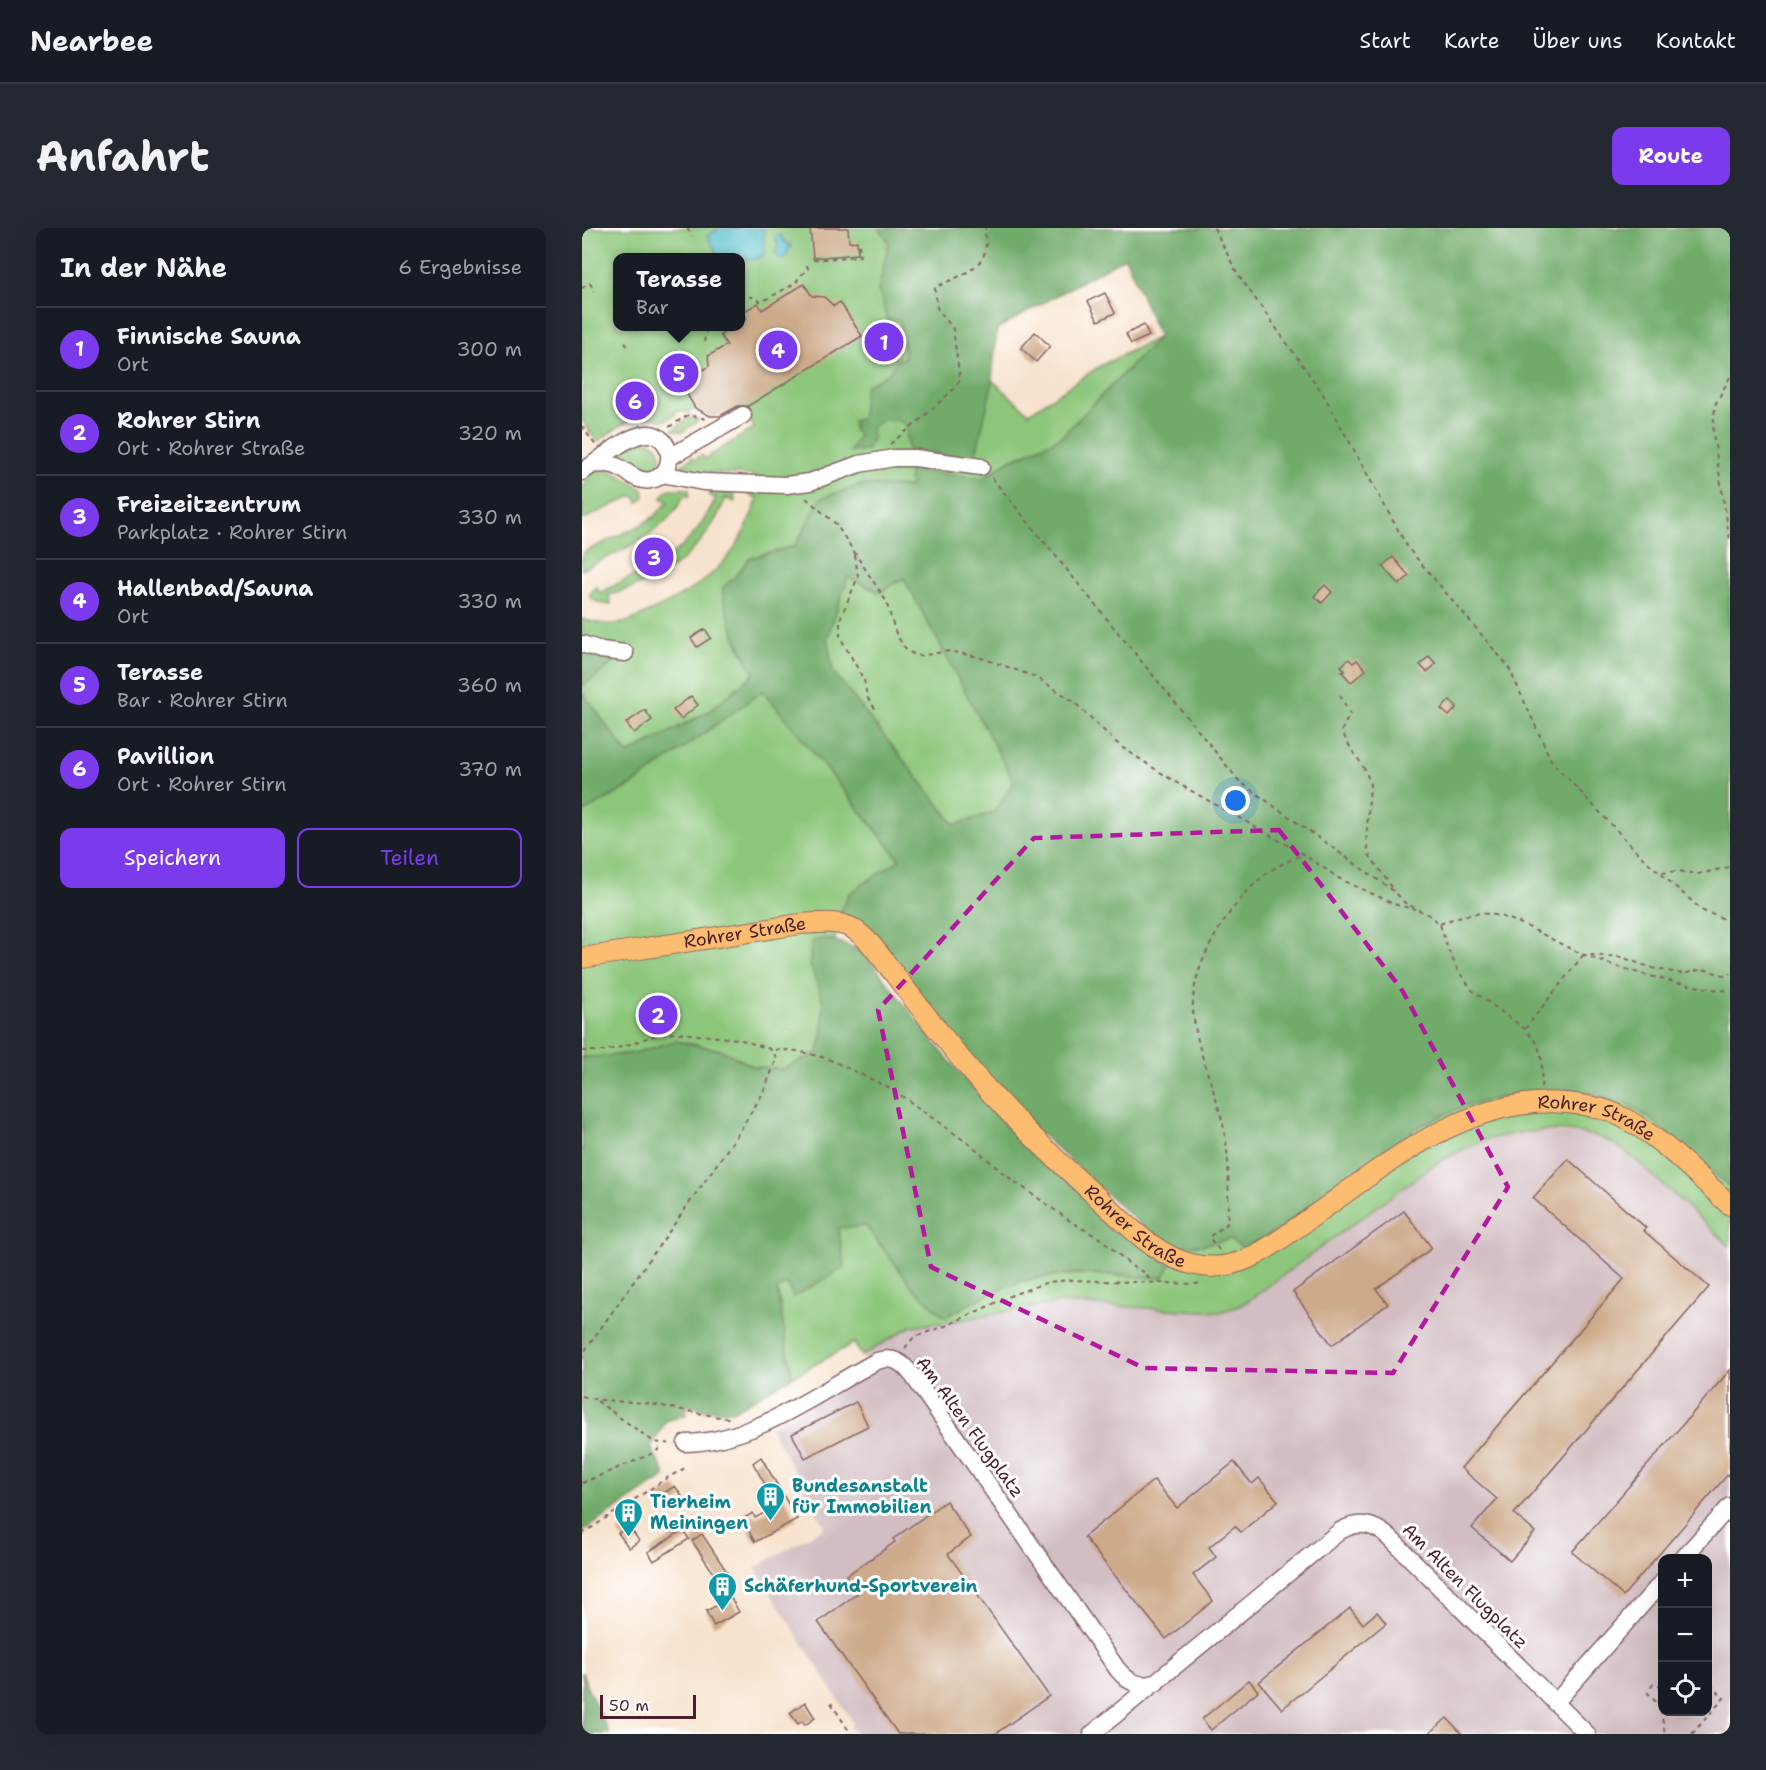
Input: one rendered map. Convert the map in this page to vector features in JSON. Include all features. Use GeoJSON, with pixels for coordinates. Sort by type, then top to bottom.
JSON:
{"type":"FeatureCollection","features":[{"type":"Feature","properties":{"kind":"main road","name":"Rohrer Straße"},"geometry":{"type":"LineString","coordinates":[[582,958],[800,924],[826,922],[850,927],[869,943],[955,1053],[993,1096],[1052,1155],[1137,1233],[1180,1261],[1208,1267],[1228,1266],[1254,1257],[1372,1174],[1441,1131],[1480,1114],[1540,1103],[1584,1105],[1615,1113],[1639,1127],[1662,1145],[1730,1205]]}},
{"type":"Feature","properties":{"kind":"street"},"geometry":{"type":"LineString","coordinates":[[670,458],[743,415]]}},
{"type":"Feature","properties":{"kind":"street"},"geometry":{"type":"LineString","coordinates":[[649,433],[665,442],[669,450],[669,465],[662,474],[649,480],[642,480],[613,465],[588,468],[635,437],[649,433]]}},
{"type":"Feature","properties":{"kind":"street"},"geometry":{"type":"LineString","coordinates":[[662,474],[703,482],[786,485],[810,482],[838,470],[894,458],[915,458],[981,467]]}},
{"type":"Feature","properties":{"kind":"street"},"geometry":{"type":"LineString","coordinates":[[582,644],[601,650],[625,653]]}},
{"type":"Feature","properties":{"kind":"street","name":"Am Alten Flugplatz"},"geometry":{"type":"LineString","coordinates":[[686,1443],[704,1443],[759,1427],[876,1361],[896,1359],[912,1376],[1125,1679],[1132,1683],[1146,1685],[1156,1683]]}},
{"type":"Feature","properties":{"kind":"street"},"geometry":{"type":"LineString","coordinates":[[1687,1554],[1730,1506]]}},
{"type":"Feature","properties":{"kind":"street","name":"Am Alten Flugplatz"},"geometry":{"type":"LineString","coordinates":[[1092,1734],[1340,1531],[1364,1524],[1373,1526],[1390,1538],[1587,1734]]}},
{"type":"Feature","properties":{"kind":"street"},"geometry":{"type":"LineString","coordinates":[[1555,1703],[1658,1587]]}},
{"type":"Feature","properties":{"kind":"path"},"geometry":{"type":"LineString","coordinates":[[687,228],[692,236]]}},
{"type":"Feature","properties":{"kind":"path"},"geometry":{"type":"LineString","coordinates":[[873,461],[878,454],[954,389],[960,380],[953,329],[937,308],[935,288],[971,269],[981,258],[985,253],[985,228]]}},
{"type":"Feature","properties":{"kind":"path"},"geometry":{"type":"LineString","coordinates":[[1214,228],[1237,273],[1323,394],[1408,548],[1508,666],[1552,762],[1643,858],[1702,911],[1730,921]]}},
{"type":"Feature","properties":{"kind":"path"},"geometry":{"type":"LineString","coordinates":[[813,260],[860,256],[859,245]]}},
{"type":"Feature","properties":{"kind":"path"},"geometry":{"type":"LineString","coordinates":[[745,297],[754,297],[761,302],[796,283],[808,269],[807,265]]}},
{"type":"Feature","properties":{"kind":"path"},"geometry":{"type":"LineString","coordinates":[[582,288],[590,283],[594,291]]}},
{"type":"Feature","properties":{"kind":"path"},"geometry":{"type":"LineString","coordinates":[[704,342],[706,331]]}},
{"type":"Feature","properties":{"kind":"path"},"geometry":{"type":"LineString","coordinates":[[625,342],[627,347]]}},
{"type":"Feature","properties":{"kind":"path"},"geometry":{"type":"LineString","coordinates":[[1730,377],[1715,405],[1713,433],[1730,541]]}},
{"type":"Feature","properties":{"kind":"path"},"geometry":{"type":"LineString","coordinates":[[665,430],[688,415],[710,420],[717,430]]}},
{"type":"Feature","properties":{"kind":"path"},"geometry":{"type":"LineString","coordinates":[[582,426],[597,447]]}},
{"type":"Feature","properties":{"kind":"path"},"geometry":{"type":"LineString","coordinates":[[981,467],[996,482],[1240,782],[1395,892]]}},
{"type":"Feature","properties":{"kind":"path"},"geometry":{"type":"LineString","coordinates":[[786,485],[814,503],[836,524],[886,602],[895,631],[903,646],[911,653],[920,656],[949,651],[979,657],[1036,677],[1073,701],[1120,746],[1172,780],[1303,854],[1340,879],[1397,906],[1420,911]]}},
{"type":"Feature","properties":{"kind":"path"},"geometry":{"type":"LineString","coordinates":[[855,551],[858,577],[840,619],[840,637],[864,681],[867,697],[876,710]]}},
{"type":"Feature","properties":{"kind":"path"},"geometry":{"type":"LineString","coordinates":[[1340,695],[1350,714],[1342,730],[1346,743],[1369,777],[1371,785],[1366,843],[1370,856],[1405,903],[1440,924],[1458,971],[1473,991],[1525,1029],[1538,1045],[1542,1061],[1540,1103]]}},
{"type":"Feature","properties":{"kind":"path"},"geometry":{"type":"LineString","coordinates":[[896,1359],[914,1337],[948,1325],[1012,1295],[1048,1282],[1071,1280],[1197,1284],[1204,1277],[1208,1267],[1222,1258],[1219,1249],[1209,1237],[1227,1224],[1229,1159],[1223,1123],[1206,1073],[1197,1037],[1193,1008],[1198,976],[1206,951],[1237,904],[1260,878],[1303,854]]}},
{"type":"Feature","properties":{"kind":"path"},"geometry":{"type":"LineString","coordinates":[[1661,874],[1678,870],[1698,874],[1730,867]]}},
{"type":"Feature","properties":{"kind":"path"},"geometry":{"type":"LineString","coordinates":[[1440,924],[1458,915],[1489,914],[1512,920],[1584,954],[1638,972],[1710,989],[1730,991]]}},
{"type":"Feature","properties":{"kind":"path"},"geometry":{"type":"LineString","coordinates":[[1584,954],[1621,957],[1652,968],[1683,974],[1703,969],[1726,976],[1730,974]]}},
{"type":"Feature","properties":{"kind":"path"},"geometry":{"type":"LineString","coordinates":[[1525,1029],[1584,954]]}},
{"type":"Feature","properties":{"kind":"path"},"geometry":{"type":"LineString","coordinates":[[582,1051],[603,1051],[659,1034],[680,1034],[738,1039],[770,1049],[797,1051],[826,1058],[892,1089],[976,1149],[1004,1174],[1073,1223],[1101,1239],[1133,1267],[1144,1272],[1153,1284]]}},
{"type":"Feature","properties":{"kind":"path"},"geometry":{"type":"LineString","coordinates":[[582,1359],[586,1349],[736,1137],[763,1093],[777,1058],[770,1049]]}},
{"type":"Feature","properties":{"kind":"path"},"geometry":{"type":"LineString","coordinates":[[582,1396],[597,1401],[649,1404],[734,1419],[744,1432]]}},
{"type":"Feature","properties":{"kind":"path"},"geometry":{"type":"LineString","coordinates":[[597,1401],[649,1440],[663,1444],[686,1443]]}},
{"type":"Feature","properties":{"kind":"path"},"geometry":{"type":"LineString","coordinates":[[582,1483],[656,1452],[663,1444]]}},
{"type":"Feature","properties":{"kind":"path"},"geometry":{"type":"LineString","coordinates":[[582,1534],[687,1467]]}},
{"type":"Feature","properties":{"kind":"path"},"geometry":{"type":"LineString","coordinates":[[1658,1685],[1653,1684],[1649,1690],[1650,1697],[1658,1699]]}},
{"type":"Feature","properties":{"kind":"path"},"geometry":{"type":"LineString","coordinates":[[1712,1687],[1724,1698],[1712,1713]]}},
{"type":"Feature","properties":{"kind":"path"},"geometry":{"type":"LineString","coordinates":[[831,1703],[851,1734]]}},
{"type":"Feature","properties":{"kind":"path"},"geometry":{"type":"LineString","coordinates":[[1663,1716],[1665,1734]]}},
{"type":"Feature","properties":{"kind":"path"},"geometry":{"type":"LineString","coordinates":[[1692,1734],[1709,1716]]}},
{"type":"Feature","properties":{"kind":"highlighted area"},"geometry":{"type":"Polygon","coordinates":[[[1279,830],[1402,990],[1508,1187],[1393,1373],[1144,1368],[931,1267],[878,1010],[1034,838],[1279,830]]]}},
{"type":"Feature","properties":{"kind":"shaded area"},"geometry":{"type":"Polygon","coordinates":[[[1535,1132],[1585,1134],[1619,1147],[1730,1246],[1730,1734],[856,1734],[850,1726],[853,1723],[755,1568],[825,1527],[770,1427],[871,1370],[862,1356],[911,1326],[1059,1303],[1219,1312],[1237,1307],[1428,1169],[1479,1143],[1505,1136],[1535,1132]]]}},
{"type":"Feature","properties":{"kind":"green space"},"geometry":{"type":"Polygon","coordinates":[[[582,228],[918,228],[902,340],[905,358],[975,458],[992,380],[1029,413],[1100,366],[1159,337],[1060,438],[1009,461],[983,478],[909,470],[910,487],[862,485],[821,498],[795,546],[750,558],[734,578],[736,640],[754,674],[708,712],[628,754],[582,692],[582,687],[623,656],[582,640],[582,619],[613,624],[633,620],[700,583],[722,564],[739,541],[749,520],[758,498],[749,495],[758,478],[751,475],[691,472],[684,470],[682,465],[692,457],[694,460],[702,455],[705,459],[754,428],[749,415],[729,417],[726,413],[710,416],[695,408],[687,413],[677,410],[675,415],[664,421],[641,415],[597,442],[582,420],[582,228]]]}},
{"type":"Feature","properties":{"kind":"green space"},"geometry":{"type":"Polygon","coordinates":[[[879,228],[1730,228],[1730,1187],[1653,1121],[1632,1107],[1589,1092],[1520,1093],[1462,1107],[1418,1127],[1271,1234],[1243,1248],[1230,1239],[1202,1245],[1181,1246],[1178,1250],[1141,1225],[1040,1133],[839,915],[850,893],[900,859],[763,691],[632,785],[582,813],[582,692],[628,754],[708,712],[754,674],[734,632],[722,588],[734,578],[750,558],[795,546],[821,498],[862,485],[910,487],[909,470],[983,478],[1009,461],[1060,438],[1159,337],[1125,257],[997,329],[991,389],[975,458],[908,450],[906,426],[900,421],[884,419],[871,428],[872,439],[867,450],[850,451],[859,436],[854,431],[852,421],[861,419],[866,385],[885,375],[898,359],[905,358],[900,320],[887,320],[878,291],[889,242],[879,228]],[[848,577],[827,638],[833,672],[955,825],[994,812],[1014,782],[904,578],[880,592],[848,577]]]}},
{"type":"Feature","properties":{"kind":"green space"},"geometry":{"type":"Polygon","coordinates":[[[691,417],[699,420],[682,432],[672,430],[691,417]]]}},
{"type":"Feature","properties":{"kind":"green space"},"geometry":{"type":"Polygon","coordinates":[[[648,440],[660,450],[659,465],[645,470],[626,464],[623,454],[626,449],[633,444],[648,440]]]}},
{"type":"Feature","properties":{"kind":"green space"},"geometry":{"type":"Polygon","coordinates":[[[593,470],[610,470],[643,489],[644,497],[638,502],[634,495],[582,520],[582,487],[588,482],[585,476],[593,470]]]}},
{"type":"Feature","properties":{"kind":"green space"},"geometry":{"type":"Polygon","coordinates":[[[670,489],[689,489],[689,496],[684,496],[665,522],[640,540],[582,570],[582,553],[654,517],[668,502],[662,498],[670,489]]]}},
{"type":"Feature","properties":{"kind":"green space"},"geometry":{"type":"Polygon","coordinates":[[[710,492],[734,493],[735,502],[726,498],[706,534],[680,562],[648,581],[609,595],[611,604],[599,603],[589,596],[596,586],[600,593],[653,566],[681,547],[705,519],[716,498],[709,495],[710,492]]]}},
{"type":"Feature","properties":{"kind":"green space"},"geometry":{"type":"Polygon","coordinates":[[[848,577],[880,593],[903,577],[1015,782],[994,812],[955,825],[833,672],[827,638],[848,577]]]}},
{"type":"Feature","properties":{"kind":"green space"},"geometry":{"type":"Polygon","coordinates":[[[582,649],[623,656],[582,687],[582,649]]]}},
{"type":"Feature","properties":{"kind":"green space"},"geometry":{"type":"Polygon","coordinates":[[[763,690],[900,860],[850,893],[839,915],[835,940],[821,939],[811,965],[823,1001],[823,1028],[819,1053],[783,1069],[755,1067],[721,1050],[675,1041],[635,1053],[582,1057],[582,813],[632,785],[763,690]]]}},
{"type":"Feature","properties":{"kind":"green space"},"geometry":{"type":"Polygon","coordinates":[[[821,939],[845,944],[866,955],[942,1052],[1011,1129],[1170,1265],[1163,1278],[1064,1274],[1026,1280],[991,1293],[945,1317],[914,1289],[866,1226],[838,1228],[845,1267],[793,1297],[787,1283],[777,1289],[792,1377],[733,1411],[705,1410],[687,1405],[686,1415],[666,1421],[651,1447],[666,1476],[582,1532],[582,1057],[635,1053],[675,1041],[721,1050],[755,1067],[783,1069],[818,1053],[823,1028],[823,1001],[810,965],[811,942],[821,939]]]}},
{"type":"Feature","properties":{"kind":"green space"},"geometry":{"type":"Polygon","coordinates":[[[1589,1092],[1632,1107],[1653,1121],[1730,1187],[1730,1246],[1634,1159],[1605,1140],[1569,1132],[1511,1134],[1477,1143],[1428,1169],[1237,1307],[1219,1312],[1059,1303],[911,1326],[862,1356],[854,1343],[792,1377],[777,1289],[787,1283],[793,1297],[838,1228],[866,1226],[914,1288],[945,1317],[1007,1286],[1045,1276],[1084,1274],[1163,1278],[1181,1246],[1202,1245],[1230,1239],[1243,1247],[1271,1234],[1418,1127],[1462,1107],[1520,1093],[1589,1092]]]}},
{"type":"Feature","properties":{"kind":"green space"},"geometry":{"type":"Polygon","coordinates":[[[582,1672],[587,1687],[610,1734],[582,1734],[582,1672]]]}},
{"type":"Feature","properties":{"kind":"water"},"geometry":{"type":"Polygon","coordinates":[[[720,228],[764,228],[764,255],[757,259],[745,260],[745,253],[717,253],[707,236],[720,228]]]}},
{"type":"Feature","properties":{"kind":"water"},"geometry":{"type":"Polygon","coordinates":[[[781,235],[784,241],[791,246],[784,258],[780,259],[775,254],[778,247],[775,237],[781,235]]]}},
{"type":"Feature","properties":{"kind":"building"},"geometry":{"type":"Polygon","coordinates":[[[810,228],[848,228],[849,242],[857,241],[858,254],[813,258],[810,228]]]}},
{"type":"Feature","properties":{"kind":"building"},"geometry":{"type":"Polygon","coordinates":[[[804,284],[812,296],[824,297],[834,306],[840,302],[862,336],[748,406],[738,406],[720,416],[710,416],[695,408],[688,396],[691,375],[694,376],[709,366],[708,356],[727,345],[720,335],[728,331],[745,331],[747,319],[745,311],[758,303],[762,310],[804,284]]]}},
{"type":"Feature","properties":{"kind":"building"},"geometry":{"type":"Polygon","coordinates":[[[1105,293],[1115,313],[1098,321],[1088,301],[1105,293]]]}},
{"type":"Feature","properties":{"kind":"building"},"geometry":{"type":"Polygon","coordinates":[[[1144,325],[1149,336],[1131,344],[1126,334],[1144,325]]]}},
{"type":"Feature","properties":{"kind":"building"},"geometry":{"type":"Polygon","coordinates":[[[1035,332],[1050,346],[1036,362],[1021,348],[1035,332]]]}},
{"type":"Feature","properties":{"kind":"building"},"geometry":{"type":"Polygon","coordinates":[[[883,333],[892,341],[885,350],[875,343],[883,333]]]}},
{"type":"Feature","properties":{"kind":"building"},"geometry":{"type":"Polygon","coordinates":[[[634,390],[654,392],[653,408],[620,411],[616,396],[634,390]]]}},
{"type":"Feature","properties":{"kind":"building"},"geometry":{"type":"Polygon","coordinates":[[[1393,557],[1409,576],[1399,585],[1382,566],[1393,557]]]}},
{"type":"Feature","properties":{"kind":"building"},"geometry":{"type":"Polygon","coordinates":[[[1325,585],[1332,592],[1322,603],[1314,596],[1325,585]]]}},
{"type":"Feature","properties":{"kind":"building"},"geometry":{"type":"Polygon","coordinates":[[[705,629],[711,638],[697,647],[691,638],[705,629]]]}},
{"type":"Feature","properties":{"kind":"building"},"geometry":{"type":"Polygon","coordinates":[[[1429,656],[1436,664],[1427,672],[1420,665],[1429,656]]]}},
{"type":"Feature","properties":{"kind":"building"},"geometry":{"type":"Polygon","coordinates":[[[1349,659],[1353,663],[1357,660],[1366,670],[1351,682],[1342,672],[1345,671],[1341,666],[1349,659]]]}},
{"type":"Feature","properties":{"kind":"building"},"geometry":{"type":"Polygon","coordinates":[[[691,696],[698,705],[681,719],[673,710],[691,696]]]}},
{"type":"Feature","properties":{"kind":"building"},"geometry":{"type":"Polygon","coordinates":[[[1450,700],[1457,707],[1449,716],[1441,709],[1450,700]]]}},
{"type":"Feature","properties":{"kind":"building"},"geometry":{"type":"Polygon","coordinates":[[[645,710],[652,720],[634,733],[626,723],[645,710]]]}},
{"type":"Feature","properties":{"kind":"building"},"geometry":{"type":"Polygon","coordinates":[[[1568,1159],[1646,1228],[1643,1230],[1709,1287],[1514,1514],[1535,1532],[1510,1561],[1472,1528],[1497,1499],[1461,1468],[1624,1279],[1533,1198],[1568,1159]]]}},
{"type":"Feature","properties":{"kind":"building"},"geometry":{"type":"Polygon","coordinates":[[[1404,1211],[1432,1248],[1376,1289],[1388,1304],[1332,1345],[1293,1292],[1404,1211]]]}},
{"type":"Feature","properties":{"kind":"building"},"geometry":{"type":"Polygon","coordinates":[[[1730,1370],[1730,1472],[1623,1596],[1572,1552],[1730,1370]]]}},
{"type":"Feature","properties":{"kind":"building"},"geometry":{"type":"Polygon","coordinates":[[[856,1402],[868,1426],[805,1458],[792,1434],[856,1402]]]}},
{"type":"Feature","properties":{"kind":"building","name":"Bundesanstalt für Immobilien"},"geometry":{"type":"Polygon","coordinates":[[[761,1457],[797,1519],[755,1542],[742,1519],[753,1513],[755,1518],[777,1506],[753,1463],[761,1457]]]}},
{"type":"Feature","properties":{"kind":"building"},"geometry":{"type":"Polygon","coordinates":[[[1234,1462],[1252,1484],[1259,1478],[1278,1501],[1241,1532],[1235,1526],[1209,1547],[1216,1557],[1193,1575],[1213,1601],[1166,1639],[1084,1537],[1154,1480],[1177,1508],[1234,1462]]]}},
{"type":"Feature","properties":{"kind":"building"},"geometry":{"type":"Polygon","coordinates":[[[675,1486],[683,1498],[667,1509],[659,1496],[675,1486]]]}},
{"type":"Feature","properties":{"kind":"building"},"geometry":{"type":"Polygon","coordinates":[[[946,1501],[971,1537],[948,1554],[1049,1696],[995,1734],[898,1734],[818,1622],[858,1593],[846,1576],[895,1542],[893,1539],[946,1501]]]}},
{"type":"Feature","properties":{"kind":"building","name":"Tierheim Meiningen"},"geometry":{"type":"Polygon","coordinates":[[[629,1526],[639,1541],[629,1548],[618,1533],[629,1526]]]}},
{"type":"Feature","properties":{"kind":"building"},"geometry":{"type":"Polygon","coordinates":[[[683,1530],[689,1539],[654,1561],[648,1552],[683,1530]]]}},
{"type":"Feature","properties":{"kind":"building"},"geometry":{"type":"Polygon","coordinates":[[[702,1534],[729,1575],[719,1581],[692,1541],[702,1534]]]}},
{"type":"Feature","properties":{"kind":"building","name":"Schäferhund-Sportverein"},"geometry":{"type":"Polygon","coordinates":[[[731,1598],[739,1612],[714,1626],[706,1611],[731,1598]]]}},
{"type":"Feature","properties":{"kind":"building"},"geometry":{"type":"Polygon","coordinates":[[[1350,1608],[1363,1624],[1377,1612],[1386,1623],[1282,1709],[1259,1682],[1350,1608]]]}},
{"type":"Feature","properties":{"kind":"building"},"geometry":{"type":"Polygon","coordinates":[[[1249,1680],[1258,1691],[1211,1730],[1202,1719],[1249,1680]]]}},
{"type":"Feature","properties":{"kind":"building"},"geometry":{"type":"Polygon","coordinates":[[[805,1702],[815,1718],[805,1725],[802,1721],[798,1724],[790,1713],[805,1702]]]}},
{"type":"Feature","properties":{"kind":"building"},"geometry":{"type":"Polygon","coordinates":[[[1447,1718],[1462,1734],[1429,1734],[1447,1718]]]}},
{"type":"Feature","properties":{"kind":"place","name":"Finnische Sauna"},"geometry":{"type":"Point","coordinates":[884,342]}},
{"type":"Feature","properties":{"kind":"place","name":"Hallenbad/Sauna"},"geometry":{"type":"Point","coordinates":[778,350]}},
{"type":"Feature","properties":{"kind":"place","name":"Terasse"},"geometry":{"type":"Point","coordinates":[679,373]}},
{"type":"Feature","properties":{"kind":"place","name":"Pavillion"},"geometry":{"type":"Point","coordinates":[635,401]}},
{"type":"Feature","properties":{"kind":"place","name":"Freizeitzentrum"},"geometry":{"type":"Point","coordinates":[654,557]}},
{"type":"Feature","properties":{"kind":"place","name":"Rohrer Stirn"},"geometry":{"type":"Point","coordinates":[658,1015]}},
{"type":"Feature","properties":{"kind":"place","name":"Bundesanstalt für Immobilien"},"geometry":{"type":"Point","coordinates":[771,1522]}},
{"type":"Feature","properties":{"kind":"place","name":"Tierheim Meiningen"},"geometry":{"type":"Point","coordinates":[629,1538]}},
{"type":"Feature","properties":{"kind":"place","name":"Schäferhund-Sportverein"},"geometry":{"type":"Point","coordinates":[723,1612]}}]}
